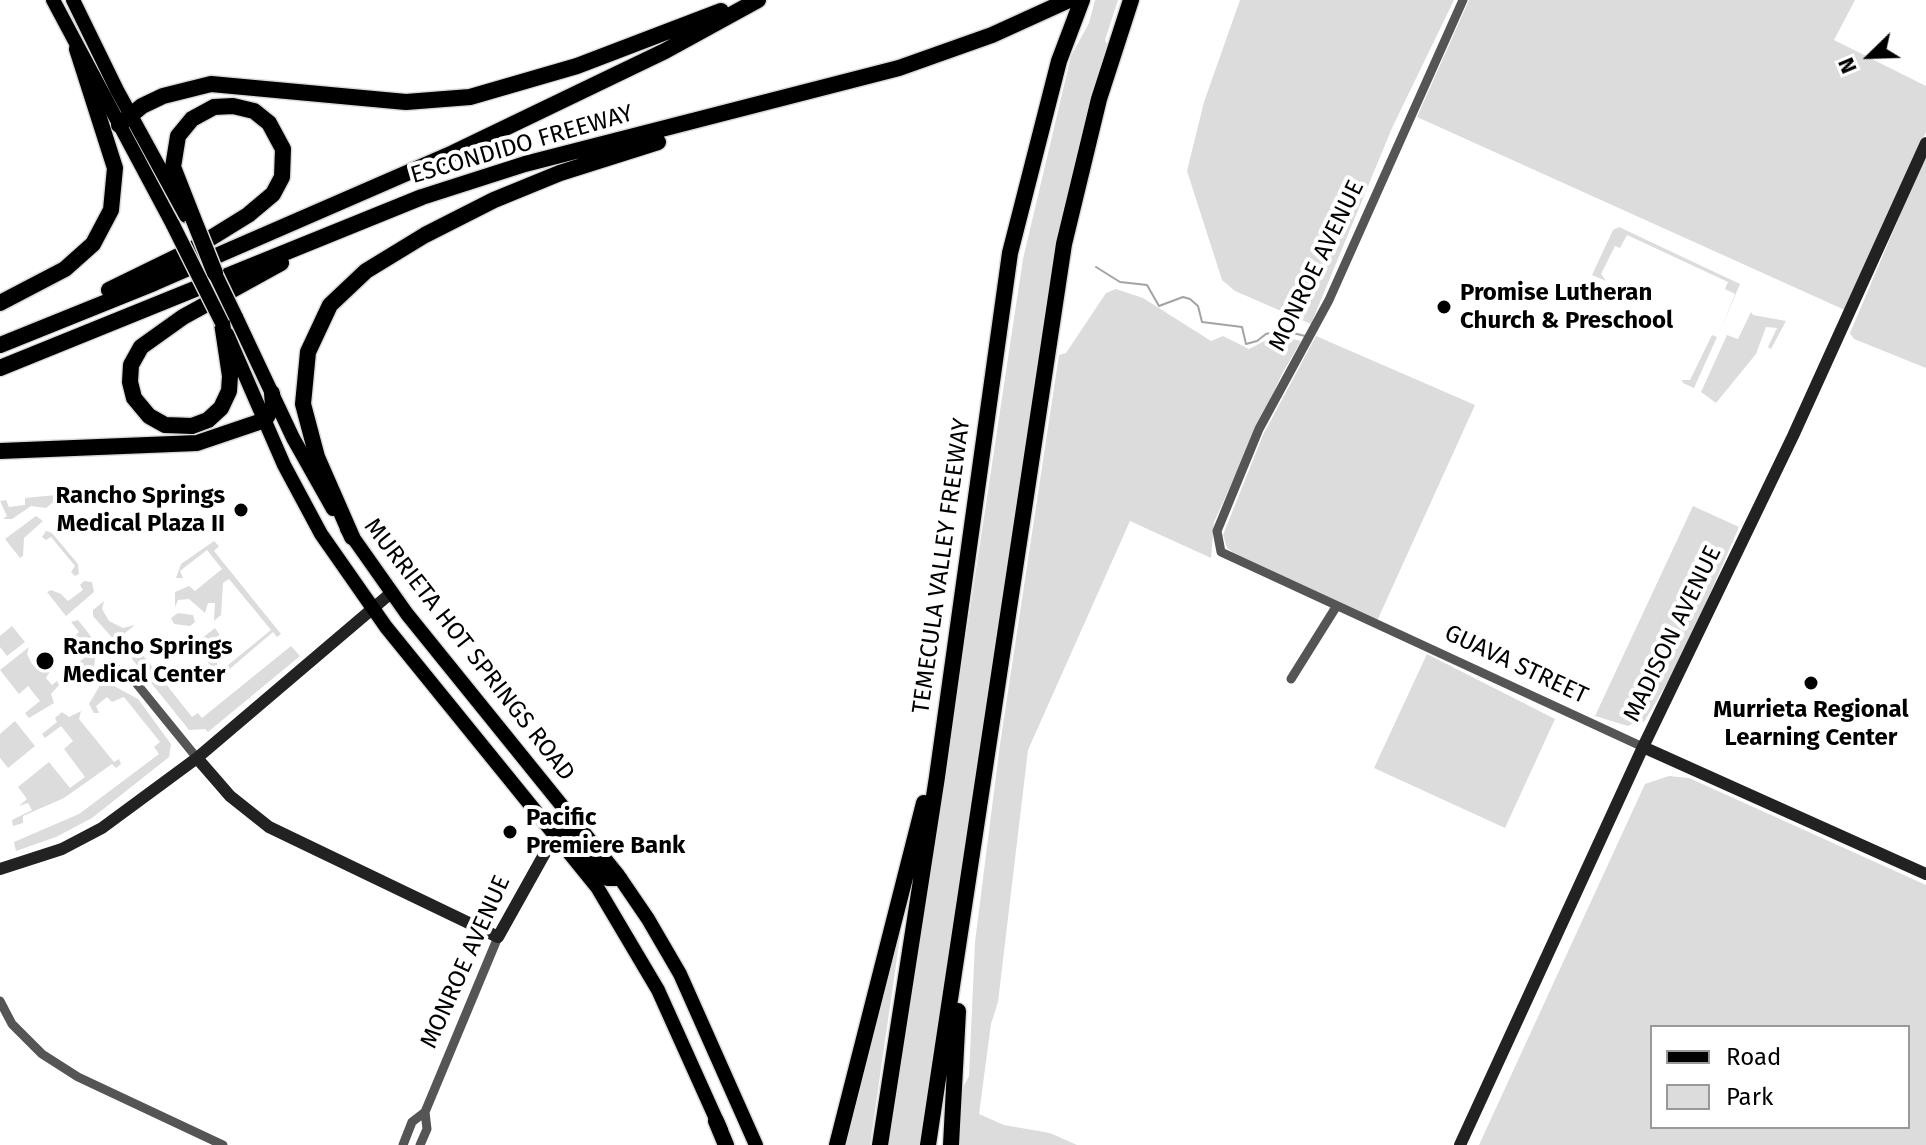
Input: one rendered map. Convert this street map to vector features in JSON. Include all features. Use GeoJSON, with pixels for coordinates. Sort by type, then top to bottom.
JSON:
{"type":"FeatureCollection","features":[{"type":"Feature","properties":{"kind":"highway"},"geometry":{"type":"LineString","coordinates":[[124,120],[163,96],[211,84],[406,102],[470,97],[577,66],[749,0]]}},
{"type":"Feature","properties":{"kind":"highway","name":"ESCONDIDO FREEWAY"},"geometry":{"type":"LineString","coordinates":[[0,345],[453,153],[608,79],[758,0]]}},
{"type":"Feature","properties":{"kind":"highway","name":"ESCONDIDO FREEWAY"},"geometry":{"type":"LineString","coordinates":[[0,368],[422,197],[525,164],[797,97],[936,55],[1069,0]]}},
{"type":"Feature","properties":{"kind":"highway"},"geometry":{"type":"LineString","coordinates":[[1059,61],[1075,0]]}},
{"type":"Feature","properties":{"kind":"highway","name":"TEMECULA VALLEY FREEWAY"},"geometry":{"type":"LineString","coordinates":[[880,1145],[937,777],[1010,253],[1059,61],[1082,0]]}},
{"type":"Feature","properties":{"kind":"highway"},"geometry":{"type":"LineString","coordinates":[[928,1145],[1064,244],[1099,99],[1131,0]]}},
{"type":"Feature","properties":{"kind":"highway"},"geometry":{"type":"LineString","coordinates":[[0,303],[65,269],[93,244],[111,210],[115,168],[77,49]]}},
{"type":"Feature","properties":{"kind":"highway"},"geometry":{"type":"LineString","coordinates":[[352,537],[317,457],[303,404],[303,377],[312,340],[330,305],[347,285],[425,235],[494,200],[572,169],[797,97]]}},
{"type":"Feature","properties":{"kind":"highway"},"geometry":{"type":"LineString","coordinates":[[71,316],[95,296],[219,234],[273,194],[282,177],[283,149],[269,123],[254,111],[233,106],[214,107],[192,119],[178,136],[173,167],[191,219],[215,273]]}},
{"type":"Feature","properties":{"kind":"highway"},"geometry":{"type":"LineString","coordinates":[[229,320],[229,391],[221,408],[208,420],[192,426],[165,425],[149,416],[134,398],[130,382],[131,365],[141,347],[158,332],[280,264],[317,238]]}},
{"type":"Feature","properties":{"kind":"highway"},"geometry":{"type":"LineString","coordinates":[[0,451],[173,447],[197,443],[265,420],[273,406],[272,393]]}},
{"type":"Feature","properties":{"kind":"highway"},"geometry":{"type":"LineString","coordinates":[[837,1145],[926,797],[937,777]]}},
{"type":"Feature","properties":{"kind":"highway"},"geometry":{"type":"LineString","coordinates":[[951,1145],[952,1078],[973,833]]}},
{"type":"Feature","properties":{"kind":"highway"},"geometry":{"type":"LineString","coordinates":[[716,1121],[727,1145]]}},
{"type":"Feature","properties":{"kind":"main road","name":"MURRIETA HOT SPRINGS ROAD"},"geometry":{"type":"LineString","coordinates":[[53,0],[77,49],[191,219]]}},
{"type":"Feature","properties":{"kind":"main road","name":"MURRIETA HOT SPRINGS ROAD"},"geometry":{"type":"LineString","coordinates":[[73,0],[173,225],[272,393],[311,471],[391,593],[621,879],[680,974],[756,1145]]}},
{"type":"Feature","properties":{"kind":"main road","name":"MURRIETA HOT SPRINGS ROAD"},"geometry":{"type":"LineString","coordinates":[[215,273],[265,420],[303,503],[373,609],[597,887],[658,990],[716,1121]]}},
{"type":"Feature","properties":{"kind":"main road"},"geometry":{"type":"LineString","coordinates":[[555,835],[561,830],[573,835],[607,879],[621,879]]}},
{"type":"Feature","properties":{"kind":"street","name":"MONROE AVENUE"},"geometry":{"type":"LineString","coordinates":[[1221,552],[1217,531],[1259,429],[1329,300],[1463,0]]}},
{"type":"Feature","properties":{"kind":"street","name":"MADISON AVENUE"},"geometry":{"type":"LineString","coordinates":[[1460,1145],[1643,747],[1793,436],[1926,143]]}},
{"type":"Feature","properties":{"kind":"street","name":"GUAVA STREET"},"geometry":{"type":"LineString","coordinates":[[1221,552],[1926,874]]}},
{"type":"Feature","properties":{"kind":"street"},"geometry":{"type":"LineString","coordinates":[[0,869],[62,849],[102,828],[197,758],[391,593]]}},
{"type":"Feature","properties":{"kind":"street"},"geometry":{"type":"LineString","coordinates":[[1291,679],[1336,607]]}},
{"type":"Feature","properties":{"kind":"street"},"geometry":{"type":"LineString","coordinates":[[110,665],[132,678],[230,796],[269,827],[498,937]]}},
{"type":"Feature","properties":{"kind":"street","name":"MONROE AVENUE"},"geometry":{"type":"LineString","coordinates":[[420,1145],[427,1129],[425,1112],[498,937],[555,835]]}},
{"type":"Feature","properties":{"kind":"street"},"geometry":{"type":"LineString","coordinates":[[0,1001],[12,1024],[42,1054],[66,1070],[223,1145]]}},
{"type":"Feature","properties":{"kind":"street","name":"MONROE AVENUE"},"geometry":{"type":"LineString","coordinates":[[403,1145],[412,1122],[425,1112]]}},
{"type":"Feature","properties":{"kind":"green space"},"geometry":{"type":"Polygon","coordinates":[[[1095,0],[1118,0],[1105,40],[1108,46],[1052,283],[921,1145],[889,1145],[1023,259],[1071,56],[1089,23],[1095,0]]]}},
{"type":"Feature","properties":{"kind":"green space"},"geometry":{"type":"Polygon","coordinates":[[[1240,0],[1454,0],[1392,128],[1311,324],[1235,291],[1222,280],[1187,171],[1204,102],[1240,0]]]}},
{"type":"Feature","properties":{"kind":"green space"},"geometry":{"type":"Polygon","coordinates":[[[1469,0],[1855,0],[1834,40],[1926,86],[1926,132],[1847,311],[1417,117],[1469,0]]]}},
{"type":"Feature","properties":{"kind":"green space"},"geometry":{"type":"Polygon","coordinates":[[[1926,154],[1926,368],[1854,339],[1850,333],[1926,154]]]}},
{"type":"Feature","properties":{"kind":"green space"},"geometry":{"type":"Polygon","coordinates":[[[1619,227],[1740,284],[1720,331],[1735,294],[1725,289],[1728,282],[1627,235],[1620,248],[1615,246],[1601,274],[1606,281],[1592,275],[1613,230],[1619,227]]]}},
{"type":"Feature","properties":{"kind":"green space"},"geometry":{"type":"Polygon","coordinates":[[[1116,289],[1143,298],[1211,341],[1223,336],[1249,349],[1276,335],[1301,341],[1282,374],[1214,522],[1211,558],[1130,521],[1028,750],[998,1002],[991,1024],[979,1114],[1004,1125],[1050,1133],[1077,1145],[958,1145],[959,1095],[969,1076],[975,942],[1000,744],[1059,355],[1066,353],[1106,293],[1116,289]]]}},
{"type":"Feature","properties":{"kind":"green space"},"geometry":{"type":"Polygon","coordinates":[[[1751,312],[1753,315],[1786,321],[1771,349],[1768,347],[1777,328],[1766,327],[1756,354],[1716,403],[1701,392],[1727,335],[1738,339],[1751,312]]]}},
{"type":"Feature","properties":{"kind":"green space"},"geometry":{"type":"Polygon","coordinates":[[[1712,335],[1717,337],[1694,388],[1683,383],[1682,380],[1690,380],[1712,335]]]}},
{"type":"Feature","properties":{"kind":"green space"},"geometry":{"type":"Polygon","coordinates":[[[1316,336],[1475,405],[1377,621],[1234,553],[1227,548],[1223,535],[1263,435],[1316,336]]]}},
{"type":"Feature","properties":{"kind":"green space"},"geometry":{"type":"Polygon","coordinates":[[[56,495],[57,499],[46,508],[31,506],[12,519],[3,519],[7,516],[0,501],[6,500],[9,507],[25,505],[25,498],[56,495]]]}},
{"type":"Feature","properties":{"kind":"green space"},"geometry":{"type":"Polygon","coordinates":[[[1693,506],[1739,527],[1682,658],[1644,722],[1640,720],[1628,726],[1595,716],[1693,506]]]}},
{"type":"Feature","properties":{"kind":"green space"},"geometry":{"type":"Polygon","coordinates":[[[36,516],[43,521],[24,538],[23,556],[20,558],[5,539],[36,516]]]}},
{"type":"Feature","properties":{"kind":"green space"},"geometry":{"type":"Polygon","coordinates":[[[46,531],[52,533],[78,564],[79,574],[75,576],[71,572],[75,566],[51,537],[46,540],[42,537],[46,531]]]}},
{"type":"Feature","properties":{"kind":"green space"},"geometry":{"type":"Polygon","coordinates":[[[214,541],[219,546],[214,551],[281,634],[277,637],[273,632],[219,678],[222,683],[219,686],[214,679],[218,675],[191,641],[197,642],[215,628],[219,634],[217,664],[222,670],[271,630],[229,579],[223,583],[221,615],[214,621],[215,603],[208,603],[205,613],[189,599],[178,600],[175,607],[175,592],[189,586],[195,591],[222,569],[207,550],[180,571],[183,578],[176,578],[181,564],[214,541]]]}},
{"type":"Feature","properties":{"kind":"green space"},"geometry":{"type":"Polygon","coordinates":[[[84,581],[92,582],[94,592],[66,616],[47,592],[51,590],[61,594],[68,601],[83,590],[80,585],[84,581]]]}},
{"type":"Feature","properties":{"kind":"green space"},"geometry":{"type":"Polygon","coordinates":[[[104,601],[102,609],[109,621],[123,628],[135,625],[115,641],[93,616],[93,610],[104,601]]]}},
{"type":"Feature","properties":{"kind":"green space"},"geometry":{"type":"Polygon","coordinates":[[[178,613],[193,615],[195,622],[190,626],[174,624],[171,618],[178,613]]]}},
{"type":"Feature","properties":{"kind":"green space"},"geometry":{"type":"Polygon","coordinates":[[[78,620],[101,649],[95,658],[94,669],[66,677],[60,668],[67,672],[89,654],[82,640],[75,636],[79,632],[71,622],[78,620]]]}},
{"type":"Feature","properties":{"kind":"green space"},"geometry":{"type":"Polygon","coordinates":[[[12,626],[25,642],[7,656],[0,647],[0,636],[12,626]]]}},
{"type":"Feature","properties":{"kind":"green space"},"geometry":{"type":"Polygon","coordinates":[[[141,644],[139,650],[192,717],[198,713],[202,718],[291,646],[300,656],[208,732],[205,729],[189,730],[132,659],[132,651],[141,644]]]}},
{"type":"Feature","properties":{"kind":"green space"},"geometry":{"type":"Polygon","coordinates":[[[29,647],[27,654],[32,664],[37,669],[50,671],[46,678],[52,685],[57,681],[59,685],[51,694],[54,703],[29,718],[25,713],[40,701],[28,686],[19,694],[0,670],[29,647]]]}},
{"type":"Feature","properties":{"kind":"green space"},"geometry":{"type":"Polygon","coordinates":[[[1427,654],[1555,719],[1505,828],[1374,768],[1427,654]]]}},
{"type":"Feature","properties":{"kind":"green space"},"geometry":{"type":"Polygon","coordinates":[[[103,680],[138,699],[171,744],[169,757],[92,818],[56,837],[16,851],[14,842],[79,814],[159,754],[154,747],[160,742],[124,697],[112,702],[107,697],[96,706],[99,713],[94,713],[89,704],[103,680]]]}},
{"type":"Feature","properties":{"kind":"green space"},"geometry":{"type":"Polygon","coordinates":[[[81,711],[79,719],[114,762],[119,759],[121,764],[116,768],[112,764],[64,798],[23,816],[23,823],[13,826],[12,820],[32,810],[28,803],[19,806],[27,799],[18,787],[49,762],[70,788],[85,777],[64,749],[73,741],[61,726],[45,738],[42,734],[57,722],[55,718],[62,712],[69,717],[81,711]]]}},
{"type":"Feature","properties":{"kind":"green space"},"geometry":{"type":"Polygon","coordinates":[[[15,721],[35,746],[8,768],[0,758],[0,734],[15,721]]]}},
{"type":"Feature","properties":{"kind":"green space"},"geometry":{"type":"Polygon","coordinates":[[[1669,776],[1689,778],[1926,885],[1926,1145],[1479,1145],[1645,784],[1669,776]]]}},
{"type":"Feature","properties":{"kind":"green space"},"geometry":{"type":"Polygon","coordinates":[[[904,909],[870,1145],[844,1145],[904,909]]]}},
{"type":"Feature","properties":{"kind":"waterway"},"geometry":{"type":"LineString","coordinates":[[1096,267],[1120,282],[1147,285],[1159,306],[1183,297],[1190,299],[1198,306],[1202,322],[1242,327],[1246,344],[1281,330],[1305,336]]}},
{"type":"Feature","properties":{"kind":"place","name":"Promise Lutheran Church & Preschool"},"geometry":{"type":"Point","coordinates":[1444,307]}},
{"type":"Feature","properties":{"kind":"place","name":"Rancho Springs Medical Plaza II"},"geometry":{"type":"Point","coordinates":[241,510]}},
{"type":"Feature","properties":{"kind":"place","name":"Rancho Springs Medical Center"},"geometry":{"type":"Point","coordinates":[45,661]}},
{"type":"Feature","properties":{"kind":"place","name":"Murrieta Regional Learning Center"},"geometry":{"type":"Point","coordinates":[1811,683]}},
{"type":"Feature","properties":{"kind":"place","name":"Pacific Premiere Bank"},"geometry":{"type":"Point","coordinates":[510,832]}}]}
